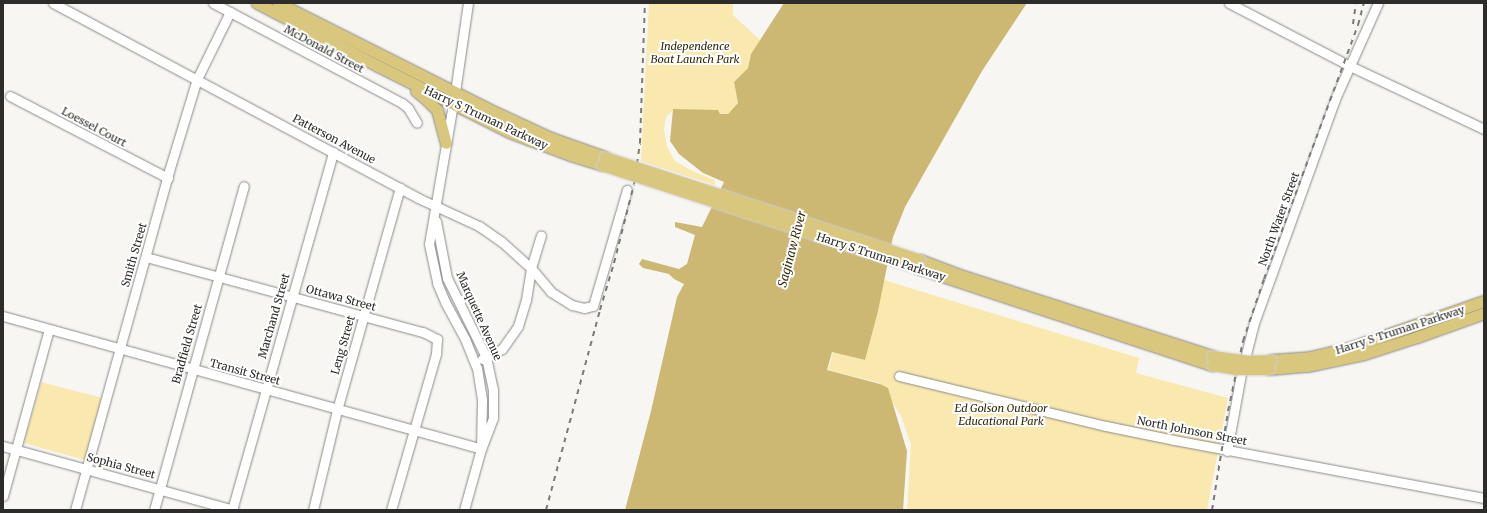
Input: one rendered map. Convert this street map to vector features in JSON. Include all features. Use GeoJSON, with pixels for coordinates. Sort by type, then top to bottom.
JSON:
{"type":"FeatureCollection","features":[{"type":"Feature","properties":{"kind":"main road","name":"Harry S Truman Parkway"},"geometry":{"type":"LineString","coordinates":[[257,3],[395,75],[530,141],[604,161],[919,264],[963,276],[1212,361],[1246,361],[1270,364],[1315,364],[1364,354],[1417,338],[1484,313]]}},
{"type":"Feature","properties":{"kind":"main road","name":"Harry S Truman Parkway"},"geometry":{"type":"LineString","coordinates":[[278,3],[455,92],[604,161]]}},
{"type":"Feature","properties":{"kind":"main road"},"geometry":{"type":"LineString","coordinates":[[395,75],[435,108],[439,115],[446,143]]}},
{"type":"Feature","properties":{"kind":"main road","name":"Harry S Truman Parkway"},"geometry":{"type":"LineString","coordinates":[[1270,364],[1346,349],[1484,301]]}},
{"type":"Feature","properties":{"kind":"street","name":"Patterson Avenue"},"geometry":{"type":"LineString","coordinates":[[53,3],[400,188],[435,211],[479,226],[502,242],[531,268],[551,292],[572,305],[584,308],[593,306],[627,190]]}},
{"type":"Feature","properties":{"kind":"street","name":"McDonald Street"},"geometry":{"type":"LineString","coordinates":[[213,3],[402,103],[408,108],[417,123]]}},
{"type":"Feature","properties":{"kind":"street","name":"Marquette Avenue"},"geometry":{"type":"LineString","coordinates":[[468,3],[455,92],[429,244],[434,272],[445,302],[465,338],[480,379],[482,400],[481,449]]}},
{"type":"Feature","properties":{"kind":"street"},"geometry":{"type":"LineString","coordinates":[[1229,3],[1350,66],[1484,129]]}},
{"type":"Feature","properties":{"kind":"street","name":"North Water Street"},"geometry":{"type":"LineString","coordinates":[[1227,451],[1244,361],[1254,323],[1336,99],[1378,3]]}},
{"type":"Feature","properties":{"kind":"street","name":"Smith Street"},"geometry":{"type":"LineString","coordinates":[[75,510],[197,79],[230,12]]}},
{"type":"Feature","properties":{"kind":"street","name":"Loessel Court"},"geometry":{"type":"LineString","coordinates":[[10,96],[168,178]]}},
{"type":"Feature","properties":{"kind":"street","name":"Marchand Street"},"geometry":{"type":"LineString","coordinates":[[233,510],[333,152]]}},
{"type":"Feature","properties":{"kind":"street","name":"Bradfield Street"},"geometry":{"type":"LineString","coordinates":[[154,510],[244,186]]}},
{"type":"Feature","properties":{"kind":"street","name":"Leng Street"},"geometry":{"type":"LineString","coordinates":[[313,510],[338,410],[400,188]]}},
{"type":"Feature","properties":{"kind":"street","name":"Marquette Avenue"},"geometry":{"type":"LineString","coordinates":[[435,211],[447,278],[486,357],[493,390],[493,418],[481,449],[464,510]]}},
{"type":"Feature","properties":{"kind":"street"},"geometry":{"type":"LineString","coordinates":[[474,361],[502,349],[518,326],[526,300],[531,268],[541,235]]}},
{"type":"Feature","properties":{"kind":"street","name":"Ottawa Street"},"geometry":{"type":"LineString","coordinates":[[146,257],[423,332],[437,339],[436,354],[414,431]]}},
{"type":"Feature","properties":{"kind":"street","name":"Transit Street"},"geometry":{"type":"LineString","coordinates":[[3,316],[192,370],[481,449]]}},
{"type":"Feature","properties":{"kind":"street"},"geometry":{"type":"LineString","coordinates":[[3,496],[49,330]]}},
{"type":"Feature","properties":{"kind":"street","name":"North Johnson Street"},"geometry":{"type":"LineString","coordinates":[[899,376],[1106,426],[1227,451],[1484,498]]}},
{"type":"Feature","properties":{"kind":"street"},"geometry":{"type":"LineString","coordinates":[[391,510],[414,431]]}},
{"type":"Feature","properties":{"kind":"street","name":"Sophia Street"},"geometry":{"type":"LineString","coordinates":[[3,446],[233,510]]}},
{"type":"Feature","properties":{"kind":"green space","name":"Independence Boat Launch Park"},"geometry":{"type":"Polygon","coordinates":[[[649,3],[733,3],[733,15],[761,41],[751,54],[748,68],[734,82],[738,103],[728,114],[720,114],[717,110],[673,110],[666,117],[664,130],[667,147],[675,161],[692,171],[715,180],[715,185],[641,161],[649,3]]]}},
{"type":"Feature","properties":{"kind":"green space","name":"Ed Golson Outdoor Educational Park"},"geometry":{"type":"Polygon","coordinates":[[[884,280],[1139,358],[1136,373],[1228,398],[1207,510],[907,510],[911,445],[901,416],[880,383],[828,370],[833,352],[865,360],[884,280]]]}},
{"type":"Feature","properties":{"kind":"green space"},"geometry":{"type":"Polygon","coordinates":[[[41,382],[102,398],[85,460],[24,443],[41,382]]]}},
{"type":"Feature","properties":{"kind":"water","name":"Saginaw River"},"geometry":{"type":"Polygon","coordinates":[[[784,3],[1027,3],[982,71],[905,207],[893,237],[878,311],[865,360],[832,352],[827,370],[880,384],[888,388],[907,451],[903,510],[625,510],[651,411],[677,297],[684,284],[674,279],[669,274],[643,268],[639,264],[642,259],[679,269],[687,264],[695,235],[675,227],[675,222],[702,227],[724,182],[703,173],[679,154],[670,141],[673,109],[718,110],[720,114],[728,114],[738,103],[734,82],[748,68],[751,54],[784,3]]]}},
{"type":"Feature","properties":{"kind":"railway"},"geometry":{"type":"LineString","coordinates":[[546,510],[614,263],[634,184],[640,143],[645,3]]}},
{"type":"Feature","properties":{"kind":"railway"},"geometry":{"type":"LineString","coordinates":[[1353,24],[1356,3]]}},
{"type":"Feature","properties":{"kind":"railway"},"geometry":{"type":"LineString","coordinates":[[1212,510],[1228,411],[1243,341],[1264,279],[1358,25],[1364,3]]}}]}
